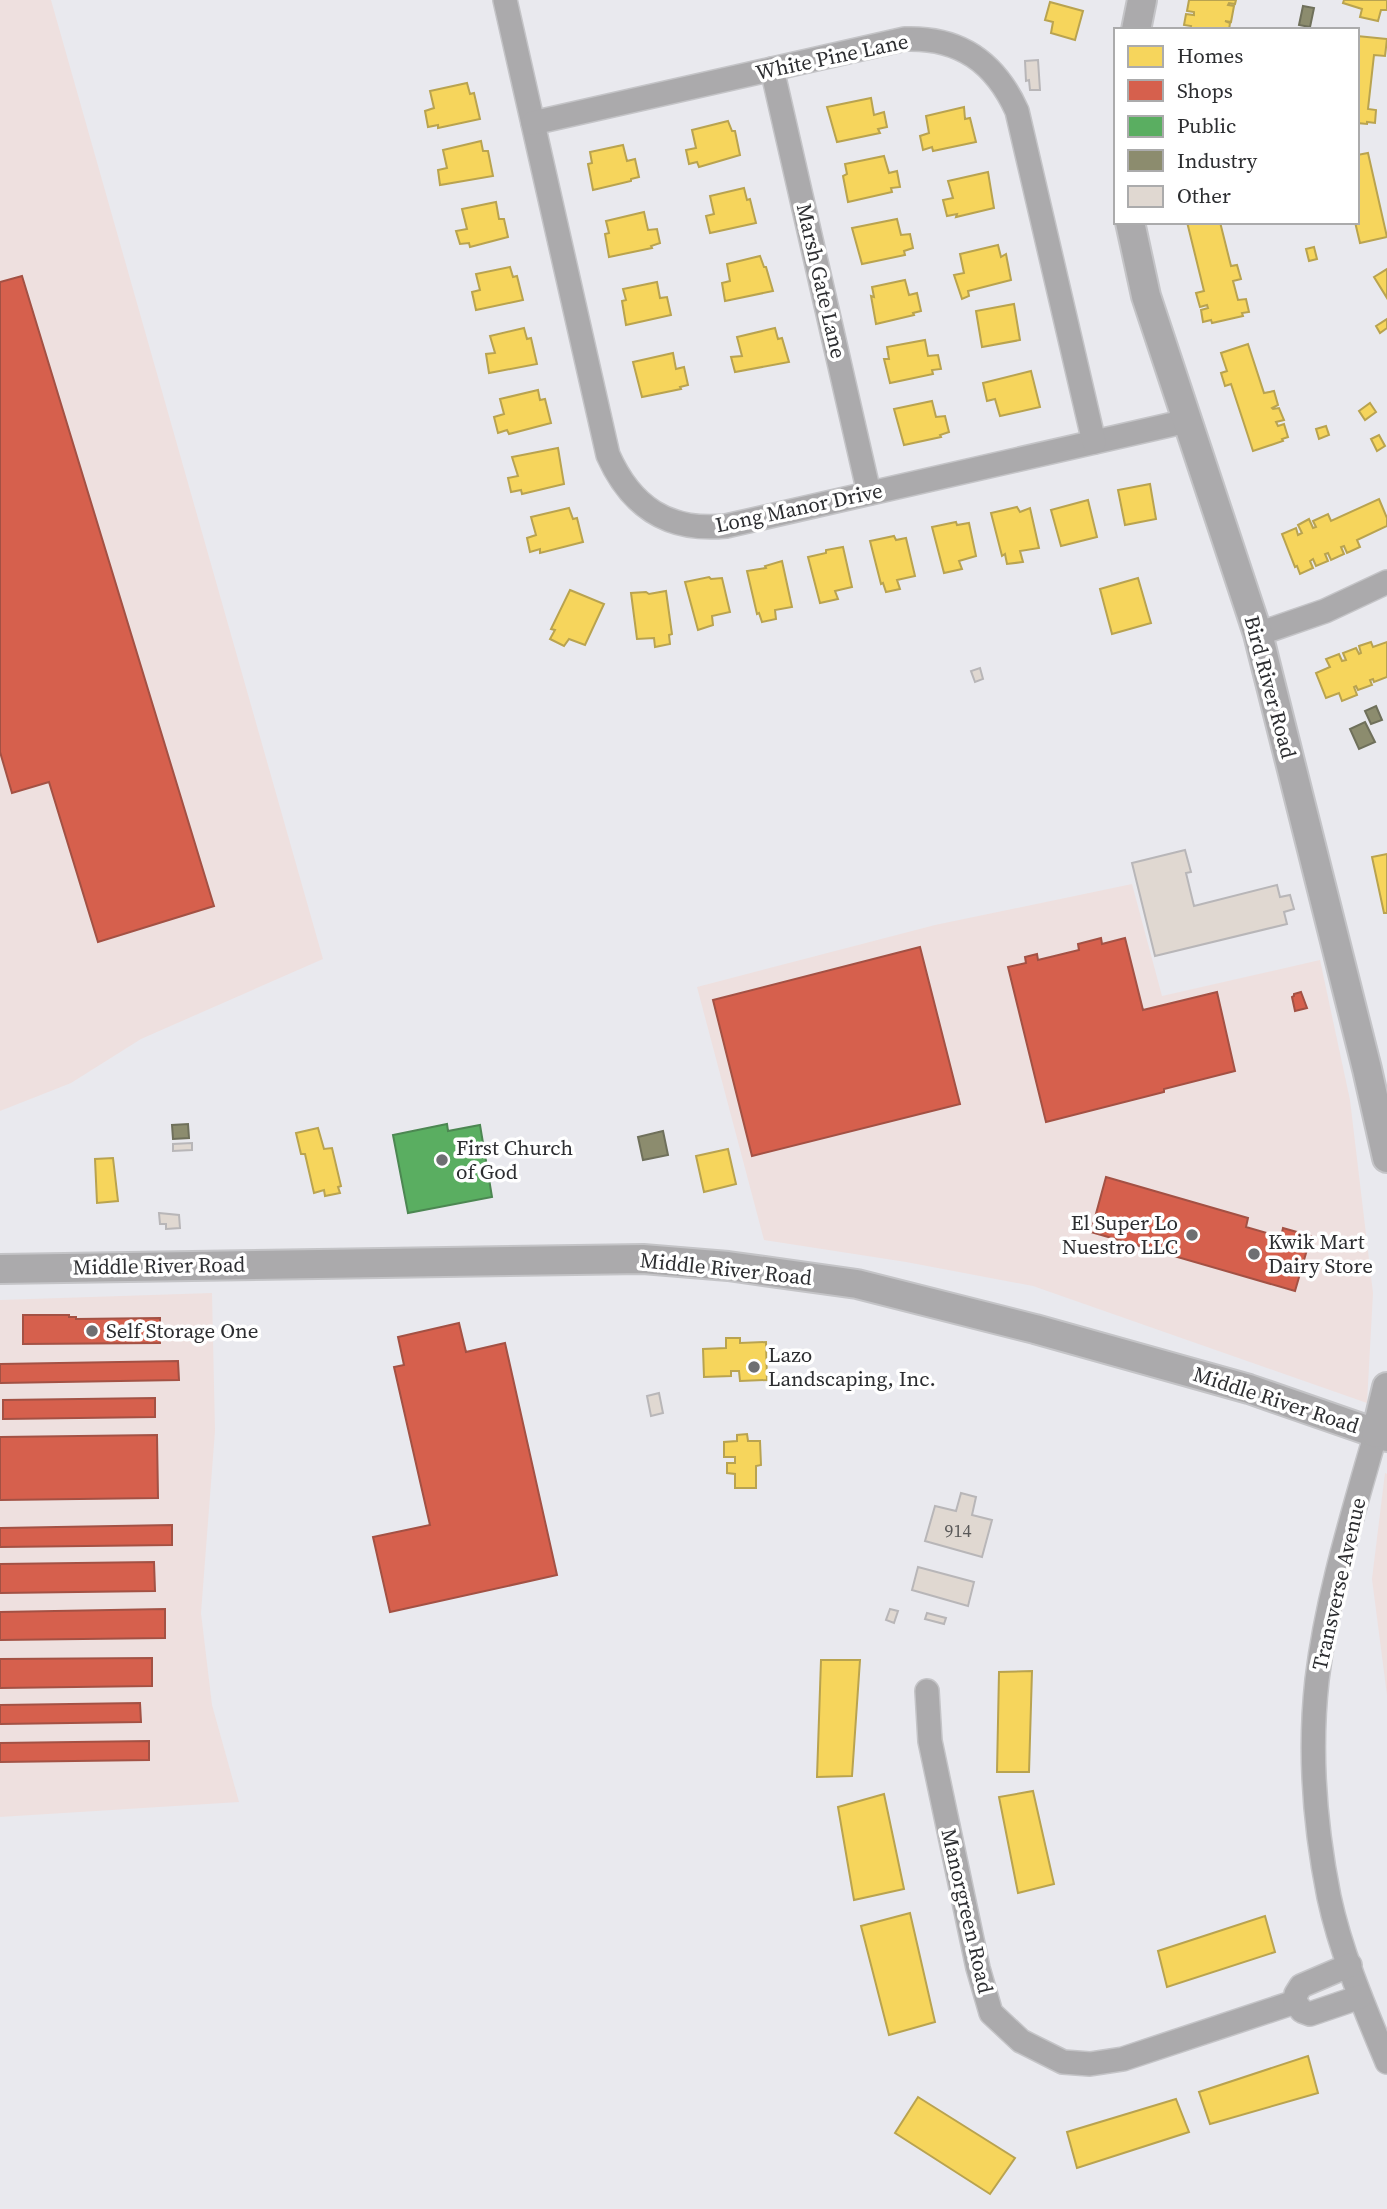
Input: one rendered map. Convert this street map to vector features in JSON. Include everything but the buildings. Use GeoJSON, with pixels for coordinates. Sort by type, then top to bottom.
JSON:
{"type":"FeatureCollection","features":[{"type":"Feature","properties":{"kind":"street","name":"Long Manor Drive"},"geometry":{"type":"LineString","coordinates":[[505,0],[608,455],[617,475],[630,493],[646,508],[665,519],[686,525],[708,528],[726,526],[1187,421]]}},
{"type":"Feature","properties":{"kind":"street"},"geometry":{"type":"LineString","coordinates":[[1136,28],[1142,0]]}},
{"type":"Feature","properties":{"kind":"street","name":"White Pine Lane"},"geometry":{"type":"LineString","coordinates":[[533,122],[905,39],[941,41],[962,49],[981,60],[996,75],[1017,111],[1094,442]]}},
{"type":"Feature","properties":{"kind":"street","name":"Marsh Gate Lane"},"geometry":{"type":"LineString","coordinates":[[772,69],[869,493]]}},
{"type":"Feature","properties":{"kind":"street","name":"Bird River Road"},"geometry":{"type":"LineString","coordinates":[[1130,224],[1143,284],[1258,634],[1377,1067],[1387,1158]]}},
{"type":"Feature","properties":{"kind":"street"},"geometry":{"type":"LineString","coordinates":[[1258,634],[1325,611],[1387,582]]}},
{"type":"Feature","properties":{"kind":"street","name":"Middle River Road"},"geometry":{"type":"LineString","coordinates":[[0,1269],[643,1259],[728,1266],[858,1284],[1022,1325],[1249,1389],[1382,1435]]}},
{"type":"Feature","properties":{"kind":"street"},"geometry":{"type":"LineString","coordinates":[[1382,1435],[1387,1387]]}},
{"type":"Feature","properties":{"kind":"street","name":"Transverse Avenue"},"geometry":{"type":"LineString","coordinates":[[1382,1435],[1340,1564],[1323,1639],[1313,1753],[1319,1834],[1330,1899],[1360,1997],[1387,2062]]}},
{"type":"Feature","properties":{"kind":"street","name":"Manorgreen Road"},"geometry":{"type":"LineString","coordinates":[[927,1691],[930,1741],[978,1968],[991,2013],[1021,2041],[1063,2062],[1090,2064],[1124,2059],[1295,2002],[1301,1986],[1350,1965]]}},
{"type":"Feature","properties":{"kind":"street"},"geometry":{"type":"LineString","coordinates":[[1295,2002],[1302,2011],[1310,2014],[1360,1997]]}},
{"type":"Feature","properties":{"kind":"shaded area"},"geometry":{"type":"Polygon","coordinates":[[[0,0],[51,0],[323,959],[141,1039],[71,1083],[0,1111],[0,0]]]}},
{"type":"Feature","properties":{"kind":"shaded area"},"geometry":{"type":"Polygon","coordinates":[[[1132,884],[1162,996],[1320,960],[1350,1100],[1373,1293],[1367,1403],[1033,1286],[906,1262],[764,1240],[697,987],[935,925],[1132,884]]]}},
{"type":"Feature","properties":{"kind":"shaded area"},"geometry":{"type":"Polygon","coordinates":[[[212,1293],[215,1431],[201,1613],[212,1705],[239,1802],[0,1817],[0,1300],[212,1293]]]}},
{"type":"Feature","properties":{"kind":"shaded area"},"geometry":{"type":"Polygon","coordinates":[[[1385,1473],[1387,1474],[1387,1695],[1372,1579],[1385,1473]]]}},
{"type":"Feature","properties":{"kind":"place","name":"First Church of God"},"geometry":{"type":"Point","coordinates":[442,1160]}},
{"type":"Feature","properties":{"kind":"place","name":"El Super Lo Nuestro LLC"},"geometry":{"type":"Point","coordinates":[1192,1235]}},
{"type":"Feature","properties":{"kind":"place","name":"Kwik Mart Dairy Store"},"geometry":{"type":"Point","coordinates":[1254,1254]}},
{"type":"Feature","properties":{"kind":"place","name":"Self Storage One"},"geometry":{"type":"Point","coordinates":[92,1331]}},
{"type":"Feature","properties":{"kind":"place","name":"Lazo Landscaping, Inc."},"geometry":{"type":"Point","coordinates":[754,1367]}}]}
